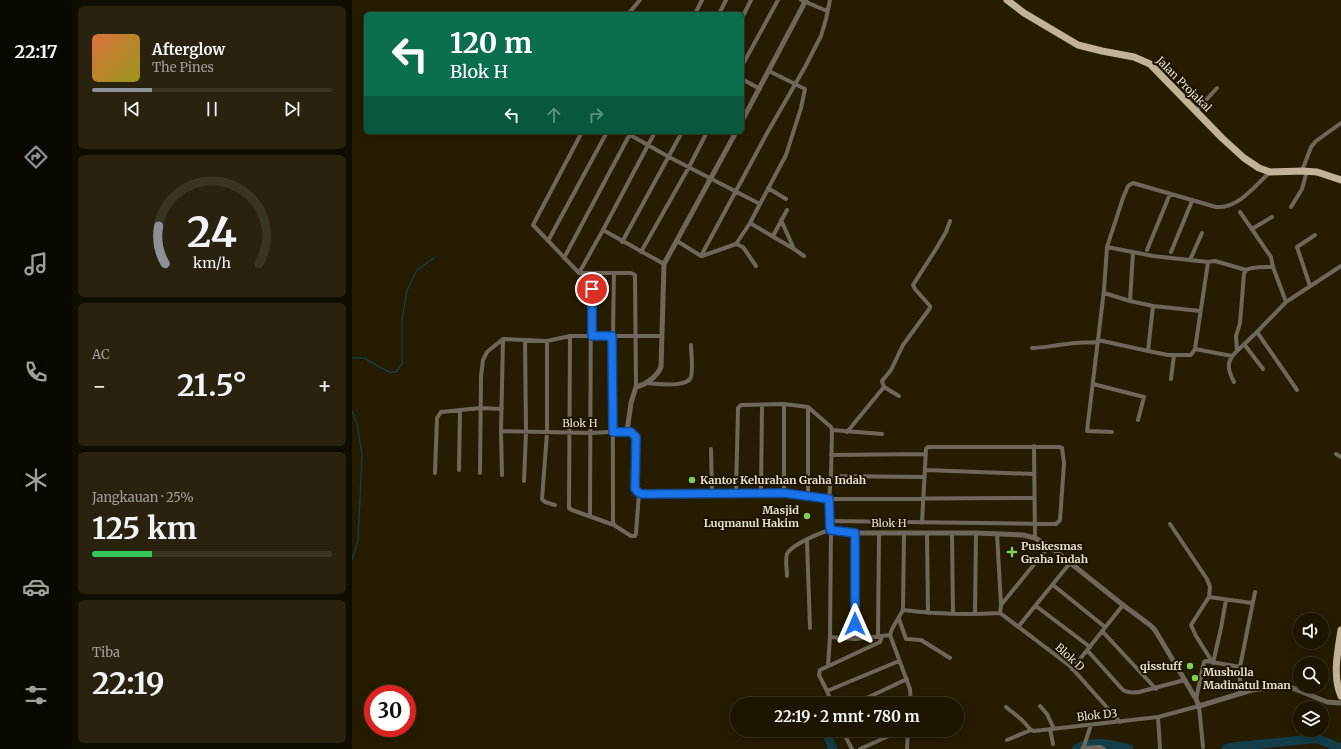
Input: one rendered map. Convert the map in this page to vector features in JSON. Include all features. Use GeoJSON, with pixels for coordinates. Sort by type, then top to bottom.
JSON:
{"type":"FeatureCollection","features":[{"type":"Feature","properties":{"kind":"main road","name":"Jalan Projakal"},"geometry":{"type":"LineString","coordinates":[[1007,0],[1024,13],[1078,45],[1102,52],[1134,57],[1150,64],[1244,158],[1259,168],[1270,172],[1317,172],[1341,180]]}},
{"type":"Feature","properties":{"kind":"main road"},"geometry":{"type":"LineString","coordinates":[[1341,630],[1337,678],[1341,696]]}},
{"type":"Feature","properties":{"kind":"street"},"geometry":{"type":"LineString","coordinates":[[630,12],[640,0]]}},
{"type":"Feature","properties":{"kind":"street"},"geometry":{"type":"LineString","coordinates":[[696,12],[702,0]]}},
{"type":"Feature","properties":{"kind":"street"},"geometry":{"type":"LineString","coordinates":[[720,12],[726,0]]}},
{"type":"Feature","properties":{"kind":"street"},"geometry":{"type":"LineString","coordinates":[[744,14],[751,0]]}},
{"type":"Feature","properties":{"kind":"street"},"geometry":{"type":"LineString","coordinates":[[744,62],[778,0]]}},
{"type":"Feature","properties":{"kind":"street"},"geometry":{"type":"LineString","coordinates":[[701,256],[821,36],[830,0]]}},
{"type":"Feature","properties":{"kind":"street"},"geometry":{"type":"LineString","coordinates":[[744,118],[760,90],[804,1],[827,11]]}},
{"type":"Feature","properties":{"kind":"street"},"geometry":{"type":"LineString","coordinates":[[701,256],[736,244],[750,223],[786,155],[801,108],[805,89],[769,71]]}},
{"type":"Feature","properties":{"kind":"street"},"geometry":{"type":"LineString","coordinates":[[744,81],[760,90]]}},
{"type":"Feature","properties":{"kind":"street"},"geometry":{"type":"LineString","coordinates":[[1196,111],[1217,88]]}},
{"type":"Feature","properties":{"kind":"street"},"geometry":{"type":"LineString","coordinates":[[1291,207],[1302,189],[1311,147],[1316,140],[1341,123]]}},
{"type":"Feature","properties":{"kind":"street"},"geometry":{"type":"LineString","coordinates":[[581,134],[533,223],[534,226],[578,273],[631,273],[635,275],[636,387],[630,403],[627,432],[631,432],[636,437],[634,484],[635,489],[639,493],[784,493],[829,499],[1034,498]]}},
{"type":"Feature","properties":{"kind":"street"},"geometry":{"type":"LineString","coordinates":[[548,241],[606,134]]}},
{"type":"Feature","properties":{"kind":"street"},"geometry":{"type":"LineString","coordinates":[[564,258],[630,134]]}},
{"type":"Feature","properties":{"kind":"street"},"geometry":{"type":"LineString","coordinates":[[632,134],[647,146],[668,158],[711,178],[760,204]]}},
{"type":"Feature","properties":{"kind":"street"},"geometry":{"type":"LineString","coordinates":[[578,273],[603,230],[654,134]]}},
{"type":"Feature","properties":{"kind":"street"},"geometry":{"type":"LineString","coordinates":[[622,242],[681,134]]}},
{"type":"Feature","properties":{"kind":"street"},"geometry":{"type":"LineString","coordinates":[[641,252],[706,134]]}},
{"type":"Feature","properties":{"kind":"street"},"geometry":{"type":"LineString","coordinates":[[636,387],[646,383],[659,372],[661,368],[664,264],[735,134]]}},
{"type":"Feature","properties":{"kind":"street"},"geometry":{"type":"LineString","coordinates":[[1112,432],[1087,431],[1104,293],[1107,247],[1123,198],[1131,184],[1133,183],[1216,208],[1223,208],[1240,200],[1270,172]]}},
{"type":"Feature","properties":{"kind":"street"},"geometry":{"type":"LineString","coordinates":[[768,188],[786,199]]}},
{"type":"Feature","properties":{"kind":"street"},"geometry":{"type":"LineString","coordinates":[[1146,250],[1170,194]]}},
{"type":"Feature","properties":{"kind":"street"},"geometry":{"type":"LineString","coordinates":[[1171,252],[1192,200]]}},
{"type":"Feature","properties":{"kind":"street"},"geometry":{"type":"LineString","coordinates":[[773,236],[787,210]]}},
{"type":"Feature","properties":{"kind":"street"},"geometry":{"type":"LineString","coordinates":[[1240,212],[1269,253],[1286,302]]}},
{"type":"Feature","properties":{"kind":"street"},"geometry":{"type":"LineString","coordinates":[[1252,230],[1272,217]]}},
{"type":"Feature","properties":{"kind":"street"},"geometry":{"type":"LineString","coordinates":[[781,220],[794,249]]}},
{"type":"Feature","properties":{"kind":"street"},"geometry":{"type":"LineString","coordinates":[[899,396],[884,387],[882,381],[890,370],[903,345],[930,308],[913,285],[946,232],[950,221]]}},
{"type":"Feature","properties":{"kind":"street"},"geometry":{"type":"LineString","coordinates":[[750,223],[804,256]]}},
{"type":"Feature","properties":{"kind":"street"},"geometry":{"type":"LineString","coordinates":[[603,230],[622,242],[664,264]]}},
{"type":"Feature","properties":{"kind":"street"},"geometry":{"type":"LineString","coordinates":[[1190,260],[1202,233]]}},
{"type":"Feature","properties":{"kind":"street"},"geometry":{"type":"LineString","coordinates":[[1310,286],[1297,247],[1316,234]]}},
{"type":"Feature","properties":{"kind":"street"},"geometry":{"type":"LineString","coordinates":[[677,241],[701,256]]}},
{"type":"Feature","properties":{"kind":"street"},"geometry":{"type":"LineString","coordinates":[[736,244],[745,249],[756,266]]}},
{"type":"Feature","properties":{"kind":"street"},"geometry":{"type":"LineString","coordinates":[[1107,247],[1153,256],[1208,262],[1214,261],[1246,270],[1261,267],[1273,267]]}},
{"type":"Feature","properties":{"kind":"street"},"geometry":{"type":"LineString","coordinates":[[1130,301],[1133,252]]}},
{"type":"Feature","properties":{"kind":"street"},"geometry":{"type":"LineString","coordinates":[[1032,348],[1098,341],[1168,355],[1191,355],[1195,349],[1208,262]]}},
{"type":"Feature","properties":{"kind":"street"},"geometry":{"type":"LineString","coordinates":[[1234,382],[1228,371],[1232,356],[1286,302],[1341,266]]}},
{"type":"Feature","properties":{"kind":"street"},"geometry":{"type":"LineString","coordinates":[[1237,351],[1236,336],[1240,328],[1244,274],[1246,270]]}},
{"type":"Feature","properties":{"kind":"street"},"geometry":{"type":"LineString","coordinates":[[590,517],[592,336],[591,273]]}},
{"type":"Feature","properties":{"kind":"street"},"geometry":{"type":"LineString","coordinates":[[614,273],[612,336],[612,522],[614,526]]}},
{"type":"Feature","properties":{"kind":"street"},"geometry":{"type":"LineString","coordinates":[[1104,293],[1153,306],[1200,311]]}},
{"type":"Feature","properties":{"kind":"street"},"geometry":{"type":"LineString","coordinates":[[1148,351],[1153,306]]}},
{"type":"Feature","properties":{"kind":"street"},"geometry":{"type":"LineString","coordinates":[[1257,332],[1297,390]]}},
{"type":"Feature","properties":{"kind":"street"},"geometry":{"type":"LineString","coordinates":[[480,472],[481,376],[483,360],[487,352],[503,339],[547,341],[570,336],[662,336]]}},
{"type":"Feature","properties":{"kind":"street"},"geometry":{"type":"LineString","coordinates":[[570,336],[568,433],[569,508],[614,526],[628,535],[635,536],[639,493]]}},
{"type":"Feature","properties":{"kind":"street"},"geometry":{"type":"LineString","coordinates":[[502,475],[501,431],[503,339]]}},
{"type":"Feature","properties":{"kind":"street"},"geometry":{"type":"LineString","coordinates":[[524,481],[526,432],[525,340]]}},
{"type":"Feature","properties":{"kind":"street"},"geometry":{"type":"LineString","coordinates":[[547,341],[547,433],[542,499],[544,502],[555,505]]}},
{"type":"Feature","properties":{"kind":"street"},"geometry":{"type":"LineString","coordinates":[[1244,344],[1263,369]]}},
{"type":"Feature","properties":{"kind":"street"},"geometry":{"type":"LineString","coordinates":[[646,383],[670,384],[685,383],[688,381],[692,373],[691,345]]}},
{"type":"Feature","properties":{"kind":"street"},"geometry":{"type":"LineString","coordinates":[[1195,349],[1232,356]]}},
{"type":"Feature","properties":{"kind":"street"},"geometry":{"type":"LineString","coordinates":[[1172,379],[1174,355]]}},
{"type":"Feature","properties":{"kind":"street"},"geometry":{"type":"LineString","coordinates":[[1093,384],[1144,397],[1138,420]]}},
{"type":"Feature","properties":{"kind":"street"},"geometry":{"type":"LineString","coordinates":[[847,432],[884,387]]}},
{"type":"Feature","properties":{"kind":"street"},"geometry":{"type":"LineString","coordinates":[[784,404],[784,493]]}},
{"type":"Feature","properties":{"kind":"street"},"geometry":{"type":"LineString","coordinates":[[736,493],[738,408],[741,405],[784,404],[808,406],[828,423],[832,430],[829,499],[830,637],[828,666]]}},
{"type":"Feature","properties":{"kind":"street"},"geometry":{"type":"LineString","coordinates":[[761,493],[762,405]]}},
{"type":"Feature","properties":{"kind":"street"},"geometry":{"type":"LineString","coordinates":[[808,406],[808,496]]}},
{"type":"Feature","properties":{"kind":"street"},"geometry":{"type":"LineString","coordinates":[[435,473],[437,418],[441,412],[481,408],[502,409]]}},
{"type":"Feature","properties":{"kind":"street"},"geometry":{"type":"LineString","coordinates":[[459,470],[460,410]]}},
{"type":"Feature","properties":{"kind":"street"},"geometry":{"type":"LineString","coordinates":[[832,430],[882,434]]}},
{"type":"Feature","properties":{"kind":"street","name":"Blok H"},"geometry":{"type":"LineString","coordinates":[[501,431],[547,433],[627,432]]}},
{"type":"Feature","properties":{"kind":"street"},"geometry":{"type":"LineString","coordinates":[[830,521],[922,523],[1056,524],[1060,520],[1064,463],[1062,448],[1034,446],[930,446],[926,449],[922,523]]}},
{"type":"Feature","properties":{"kind":"street"},"geometry":{"type":"LineString","coordinates":[[1034,446],[1035,538]]}},
{"type":"Feature","properties":{"kind":"street"},"geometry":{"type":"LineString","coordinates":[[711,449],[712,494]]}},
{"type":"Feature","properties":{"kind":"street"},"geometry":{"type":"LineString","coordinates":[[831,455],[926,454]]}},
{"type":"Feature","properties":{"kind":"street"},"geometry":{"type":"LineString","coordinates":[[1336,454],[1341,457]]}},
{"type":"Feature","properties":{"kind":"street"},"geometry":{"type":"LineString","coordinates":[[925,470],[1034,474]]}},
{"type":"Feature","properties":{"kind":"street"},"geometry":{"type":"LineString","coordinates":[[831,476],[925,477]]}},
{"type":"Feature","properties":{"kind":"street"},"geometry":{"type":"LineString","coordinates":[[1170,524],[1207,579],[1210,588],[1209,597],[1191,625],[1213,663]]}},
{"type":"Feature","properties":{"kind":"street"},"geometry":{"type":"LineString","coordinates":[[788,576],[787,555],[794,547],[830,530]]}},
{"type":"Feature","properties":{"kind":"street","name":"Blok H"},"geometry":{"type":"LineString","coordinates":[[830,530],[855,533],[976,533],[1023,535],[1035,538],[1049,546],[1155,630],[1199,706]]}},
{"type":"Feature","properties":{"kind":"street"},"geometry":{"type":"LineString","coordinates":[[855,533],[855,639]]}},
{"type":"Feature","properties":{"kind":"street"},"geometry":{"type":"LineString","coordinates":[[829,697],[819,672],[820,670],[880,642],[879,533]]}},
{"type":"Feature","properties":{"kind":"street"},"geometry":{"type":"LineString","coordinates":[[904,533],[904,610],[898,618],[890,635],[910,689],[910,697]]}},
{"type":"Feature","properties":{"kind":"street"},"geometry":{"type":"LineString","coordinates":[[976,533],[976,614]]}},
{"type":"Feature","properties":{"kind":"street"},"geometry":{"type":"LineString","coordinates":[[927,534],[928,613]]}},
{"type":"Feature","properties":{"kind":"street"},"geometry":{"type":"LineString","coordinates":[[952,534],[953,614]]}},
{"type":"Feature","properties":{"kind":"street"},"geometry":{"type":"LineString","coordinates":[[904,610],[953,614],[1000,613],[1001,605],[997,534]]}},
{"type":"Feature","properties":{"kind":"street"},"geometry":{"type":"LineString","coordinates":[[807,540],[810,628]]}},
{"type":"Feature","properties":{"kind":"street"},"geometry":{"type":"LineString","coordinates":[[1001,605],[1049,546]]}},
{"type":"Feature","properties":{"kind":"street"},"geometry":{"type":"LineString","coordinates":[[1018,627],[1070,563]]}},
{"type":"Feature","properties":{"kind":"street"},"geometry":{"type":"LineString","coordinates":[[1053,585],[1106,627]]}},
{"type":"Feature","properties":{"kind":"street"},"geometry":{"type":"LineString","coordinates":[[1240,693],[1240,667],[1252,604],[1256,592]]}},
{"type":"Feature","properties":{"kind":"street"},"geometry":{"type":"LineString","coordinates":[[1209,597],[1252,604]]}},
{"type":"Feature","properties":{"kind":"street"},"geometry":{"type":"LineString","coordinates":[[1213,663],[1226,600]]}},
{"type":"Feature","properties":{"kind":"street"},"geometry":{"type":"LineString","coordinates":[[1072,669],[1123,605]]}},
{"type":"Feature","properties":{"kind":"street"},"geometry":{"type":"LineString","coordinates":[[1036,606],[1088,648],[1123,690],[1132,693],[1156,689],[1185,680]]}},
{"type":"Feature","properties":{"kind":"street","name":"Blok D"},"geometry":{"type":"LineString","coordinates":[[1000,613],[1046,647],[1072,669],[1120,722]]}},
{"type":"Feature","properties":{"kind":"street"},"geometry":{"type":"LineString","coordinates":[[898,618],[906,639],[921,640],[950,658]]}},
{"type":"Feature","properties":{"kind":"street"},"geometry":{"type":"LineString","coordinates":[[1102,631],[1156,689]]}},
{"type":"Feature","properties":{"kind":"street"},"geometry":{"type":"LineString","coordinates":[[830,637],[855,639],[890,635]]}},
{"type":"Feature","properties":{"kind":"street"},"geometry":{"type":"LineString","coordinates":[[827,691],[899,661]]}},
{"type":"Feature","properties":{"kind":"street"},"geometry":{"type":"LineString","coordinates":[[1196,699],[1203,664],[1206,661],[1240,667]]}},
{"type":"Feature","properties":{"kind":"street"},"geometry":{"type":"LineString","coordinates":[[869,697],[907,680]]}},
{"type":"Feature","properties":{"kind":"street"},"geometry":{"type":"LineString","coordinates":[[1203,747],[1199,706],[1252,690],[1290,687],[1327,702],[1341,703]]}},
{"type":"Feature","properties":{"kind":"street"},"geometry":{"type":"LineString","coordinates":[[1040,706],[1047,714],[1052,729],[1053,744]]}},
{"type":"Feature","properties":{"kind":"street","name":"Blok D3"},"geometry":{"type":"LineString","coordinates":[[1007,740],[1031,730],[1158,717],[1199,706]]}},
{"type":"Feature","properties":{"kind":"street"},"geometry":{"type":"LineString","coordinates":[[1006,707],[1022,720],[1031,730]]}},
{"type":"Feature","properties":{"kind":"street"},"geometry":{"type":"LineString","coordinates":[[1158,717],[1160,749]]}},
{"type":"Feature","properties":{"kind":"street"},"geometry":{"type":"LineString","coordinates":[[1091,725],[1083,748],[1100,747],[1104,749]]}},
{"type":"Feature","properties":{"kind":"street"},"geometry":{"type":"LineString","coordinates":[[846,737],[852,749]]}},
{"type":"Feature","properties":{"kind":"street"},"geometry":{"type":"LineString","coordinates":[[860,749],[887,737]]}},
{"type":"Feature","properties":{"kind":"street"},"geometry":{"type":"LineString","coordinates":[[907,749],[908,737]]}},
{"type":"Feature","properties":{"kind":"waterway"},"geometry":{"type":"LineString","coordinates":[[352,358],[364,358],[389,372],[396,372],[402,364],[402,320],[407,290],[417,270],[435,257]]}},
{"type":"Feature","properties":{"kind":"waterway"},"geometry":{"type":"LineString","coordinates":[[352,411],[357,423],[362,455],[358,541],[352,560]]}},
{"type":"Feature","properties":{"kind":"waterway"},"geometry":{"type":"LineString","coordinates":[[828,737],[833,749]]}},
{"type":"Feature","properties":{"kind":"waterway"},"geometry":{"type":"LineString","coordinates":[[1226,749],[1232,747],[1312,739],[1318,739],[1341,748]]}},
{"type":"Feature","properties":{"kind":"waterway"},"geometry":{"type":"LineString","coordinates":[[1076,749],[1095,743],[1116,745],[1129,749]]}},
{"type":"Feature","properties":{"kind":"place","name":"Kantor Kelurahan Graha Indah"},"geometry":{"type":"Point","coordinates":[692,480]}},
{"type":"Feature","properties":{"kind":"place","name":"Masjid Luqmanul Hakim"},"geometry":{"type":"Point","coordinates":[807,516]}},
{"type":"Feature","properties":{"kind":"place","name":"Puskesmas Graha Indah"},"geometry":{"type":"Point","coordinates":[1012,552]}},
{"type":"Feature","properties":{"kind":"place","name":"qisstuff"},"geometry":{"type":"Point","coordinates":[1190,666]}},
{"type":"Feature","properties":{"kind":"place","name":"Musholla Madinatul Iman"},"geometry":{"type":"Point","coordinates":[1195,678]}},
{"type":"Feature","properties":{"kind":"route"},"geometry":{"type":"LineString","coordinates":[[592,289],[592,336],[612,336],[613,432],[631,432],[636,437],[635,489],[642,494],[784,493],[829,499],[830,530],[855,533],[855,624]]}}]}
